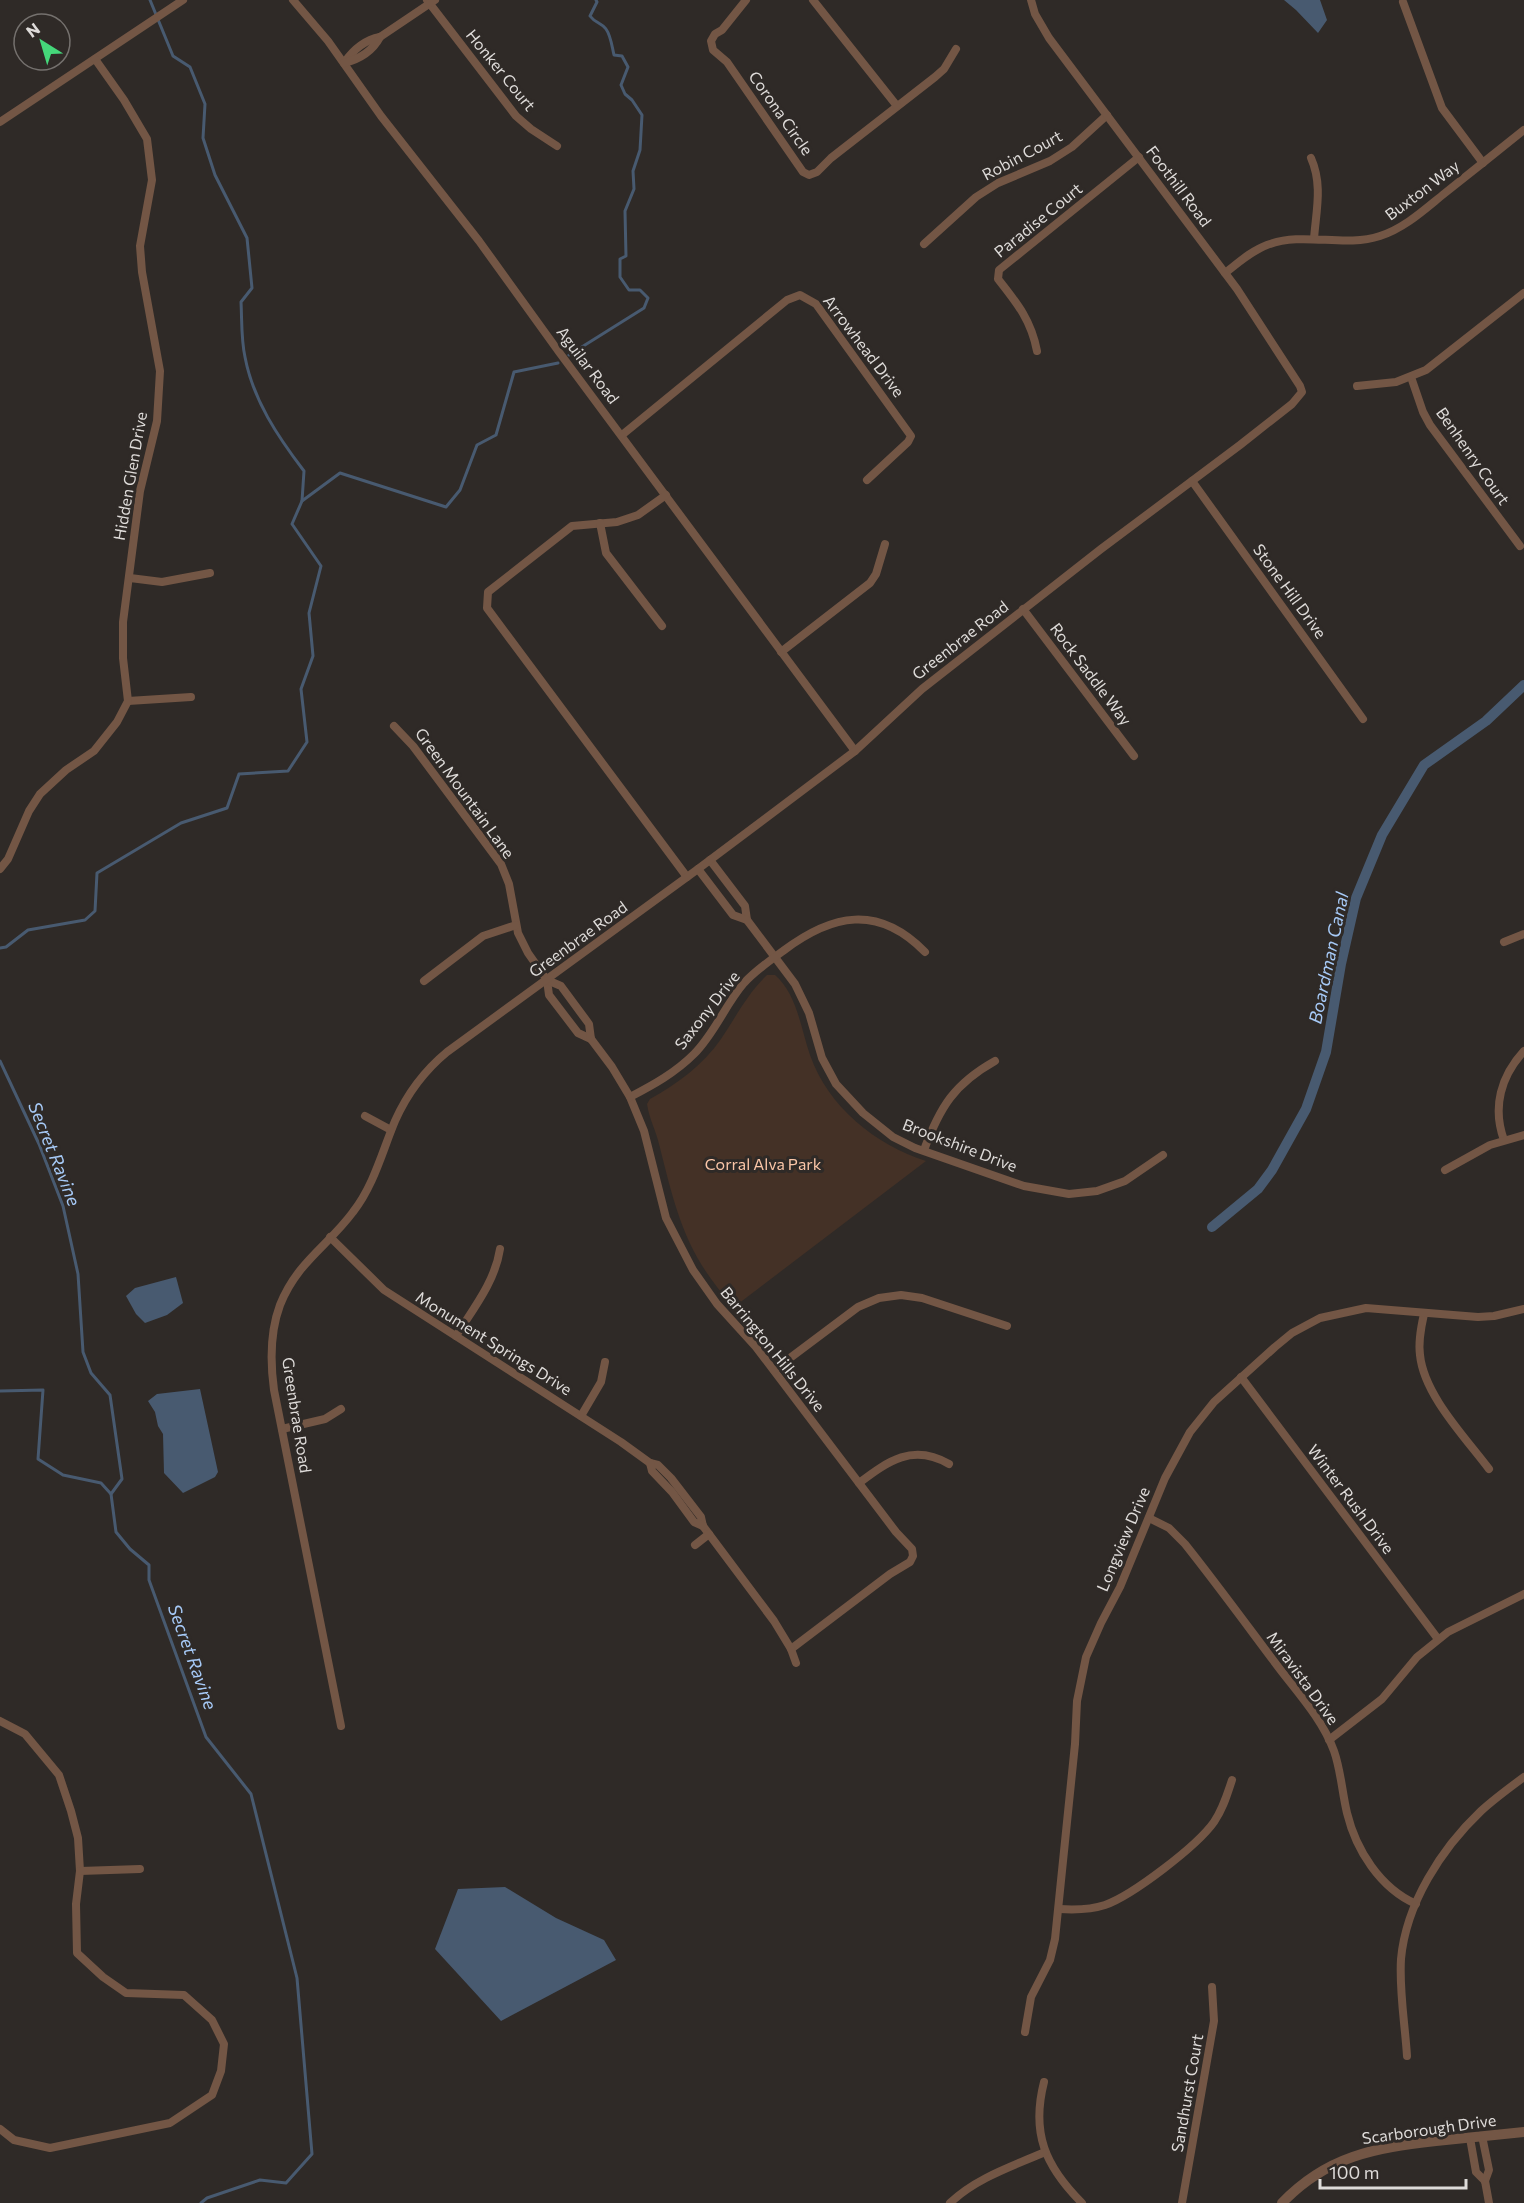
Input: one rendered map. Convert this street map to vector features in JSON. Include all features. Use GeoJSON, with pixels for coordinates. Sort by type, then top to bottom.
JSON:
{"type":"FeatureCollection","features":[{"type":"Feature","properties":{"kind":"street"},"geometry":{"type":"LineString","coordinates":[[0,122],[183,0]]}},
{"type":"Feature","properties":{"kind":"street","name":"Aguilar Road"},"geometry":{"type":"LineString","coordinates":[[293,0],[344,63],[381,116],[479,241],[855,751]]}},
{"type":"Feature","properties":{"kind":"street","name":"Corona Circle"},"geometry":{"type":"LineString","coordinates":[[746,0],[722,30],[715,34],[711,41],[713,50],[727,62],[804,172],[810,175],[817,172],[831,158],[944,69],[956,50]]}},
{"type":"Feature","properties":{"kind":"street"},"geometry":{"type":"LineString","coordinates":[[813,0],[897,106]]}},
{"type":"Feature","properties":{"kind":"street","name":"Foothill Road"},"geometry":{"type":"LineString","coordinates":[[1031,0],[1040,24],[1225,273],[1272,341],[1302,393]]}},
{"type":"Feature","properties":{"kind":"street"},"geometry":{"type":"LineString","coordinates":[[344,63],[351,52],[370,39],[380,37],[431,1]]}},
{"type":"Feature","properties":{"kind":"street","name":"Honker Court"},"geometry":{"type":"LineString","coordinates":[[431,1],[516,116],[557,146]]}},
{"type":"Feature","properties":{"kind":"street"},"geometry":{"type":"LineString","coordinates":[[1403,2],[1443,108],[1483,163]]}},
{"type":"Feature","properties":{"kind":"street","name":"Hidden Glen Drive"},"geometry":{"type":"LineString","coordinates":[[98,56],[147,140],[152,180],[140,246],[142,272],[159,371],[157,421],[140,491],[122,640],[128,701]]}},
{"type":"Feature","properties":{"kind":"street","name":"Robin Court"},"geometry":{"type":"LineString","coordinates":[[924,244],[976,197],[998,183],[1057,157],[1072,147],[1107,115]]}},
{"type":"Feature","properties":{"kind":"street","name":"Buxton Way"},"geometry":{"type":"LineString","coordinates":[[1225,273],[1245,257],[1266,245],[1288,240],[1367,240],[1391,232],[1413,218],[1524,130]]}},
{"type":"Feature","properties":{"kind":"street","name":"Paradise Court"},"geometry":{"type":"LineString","coordinates":[[1037,351],[1026,317],[998,279],[999,270],[1139,157]]}},
{"type":"Feature","properties":{"kind":"street"},"geometry":{"type":"LineString","coordinates":[[1311,158],[1318,178],[1319,190],[1314,239]]}},
{"type":"Feature","properties":{"kind":"street","name":"Arrowhead Drive"},"geometry":{"type":"LineString","coordinates":[[622,435],[787,300],[800,295],[816,304],[911,436],[908,442],[867,480]]}},
{"type":"Feature","properties":{"kind":"street"},"geometry":{"type":"LineString","coordinates":[[1357,386],[1396,382],[1426,370],[1522,298]]}},
{"type":"Feature","properties":{"kind":"street","name":"Benhenry Court"},"geometry":{"type":"LineString","coordinates":[[1411,377],[1430,425],[1520,546]]}},
{"type":"Feature","properties":{"kind":"street","name":"Greenbrae Road"},"geometry":{"type":"LineString","coordinates":[[341,1726],[271,1364],[276,1318],[285,1294],[297,1273],[349,1217],[361,1200],[374,1175],[404,1102],[419,1080],[432,1065],[855,751],[910,698],[1292,404],[1302,393]]}},
{"type":"Feature","properties":{"kind":"street","name":"Stone Hill Drive"},"geometry":{"type":"LineString","coordinates":[[1192,481],[1364,719]]}},
{"type":"Feature","properties":{"kind":"street"},"geometry":{"type":"LineString","coordinates":[[666,495],[638,515],[617,522],[572,526],[488,592],[487,608],[687,877]]}},
{"type":"Feature","properties":{"kind":"street"},"geometry":{"type":"LineString","coordinates":[[600,523],[606,553],[662,626]]}},
{"type":"Feature","properties":{"kind":"street"},"geometry":{"type":"LineString","coordinates":[[781,652],[870,582],[878,569],[885,544]]}},
{"type":"Feature","properties":{"kind":"street"},"geometry":{"type":"LineString","coordinates":[[130,578],[162,582],[210,573]]}},
{"type":"Feature","properties":{"kind":"street","name":"Rock Saddle Way"},"geometry":{"type":"LineString","coordinates":[[1023,609],[1134,756]]}},
{"type":"Feature","properties":{"kind":"street"},"geometry":{"type":"LineString","coordinates":[[0,869],[8,859],[29,811],[40,794],[66,770],[94,751],[117,722],[128,701],[191,697]]}},
{"type":"Feature","properties":{"kind":"street","name":"Green Mountain Lane"},"geometry":{"type":"LineString","coordinates":[[394,726],[413,746],[501,864],[511,891],[516,925],[528,953],[547,980]]}},
{"type":"Feature","properties":{"kind":"street","name":"Brookshire Drive"},"geometry":{"type":"LineString","coordinates":[[710,860],[745,906],[747,920],[802,998],[822,1058],[836,1084],[879,1127],[905,1143],[1024,1186],[1069,1194],[1097,1191],[1125,1181],[1163,1155]]}},
{"type":"Feature","properties":{"kind":"street","name":"Brookshire Drive"},"geometry":{"type":"LineString","coordinates":[[698,869],[733,915],[747,920]]}},
{"type":"Feature","properties":{"kind":"street","name":"Saxony Drive"},"geometry":{"type":"LineString","coordinates":[[630,1097],[665,1078],[691,1057],[712,1033],[744,983],[810,932],[833,922],[851,920],[886,925],[908,937],[925,952]]}},
{"type":"Feature","properties":{"kind":"street"},"geometry":{"type":"LineString","coordinates":[[424,981],[483,936],[516,925]]}},
{"type":"Feature","properties":{"kind":"street"},"geometry":{"type":"LineString","coordinates":[[1504,942],[1524,934]]}},
{"type":"Feature","properties":{"kind":"street","name":"Barrington Hills Drive"},"geometry":{"type":"LineString","coordinates":[[547,980],[549,995],[578,1033],[591,1039],[612,1067],[630,1097],[644,1131],[663,1210],[682,1252],[705,1290],[774,1370],[896,1532],[912,1549],[914,1556],[910,1562],[890,1574],[791,1648]]}},
{"type":"Feature","properties":{"kind":"street","name":"Barrington Hills Drive"},"geometry":{"type":"LineString","coordinates":[[547,980],[561,986],[590,1024],[591,1039]]}},
{"type":"Feature","properties":{"kind":"street"},"geometry":{"type":"LineString","coordinates":[[1504,1140],[1498,1122],[1499,1097],[1508,1071],[1524,1051]]}},
{"type":"Feature","properties":{"kind":"street"},"geometry":{"type":"LineString","coordinates":[[924,1150],[938,1115],[954,1091],[974,1073],[995,1061]]}},
{"type":"Feature","properties":{"kind":"street"},"geometry":{"type":"LineString","coordinates":[[365,1116],[392,1130]]}},
{"type":"Feature","properties":{"kind":"street"},"geometry":{"type":"LineString","coordinates":[[1445,1170],[1474,1152],[1524,1135]]}},
{"type":"Feature","properties":{"kind":"street","name":"Monument Springs Drive"},"geometry":{"type":"LineString","coordinates":[[330,1237],[384,1290],[630,1447],[650,1463],[658,1465],[678,1486],[701,1517],[703,1526],[774,1621],[791,1648],[796,1663]]}},
{"type":"Feature","properties":{"kind":"street"},"geometry":{"type":"LineString","coordinates":[[456,1336],[491,1279],[500,1249]]}},
{"type":"Feature","properties":{"kind":"street"},"geometry":{"type":"LineString","coordinates":[[774,1370],[858,1307],[879,1298],[901,1295],[922,1298],[1007,1326]]}},
{"type":"Feature","properties":{"kind":"street","name":"Longview Drive"},"geometry":{"type":"LineString","coordinates":[[1025,2032],[1031,1997],[1053,1950],[1059,1908],[1080,1678],[1090,1646],[1120,1587],[1173,1461],[1190,1432],[1214,1402],[1241,1377],[1292,1333],[1320,1318],[1366,1308],[1478,1317],[1524,1309]]}},
{"type":"Feature","properties":{"kind":"street"},"geometry":{"type":"LineString","coordinates":[[1424,1314],[1420,1353],[1426,1379],[1434,1395],[1489,1469]]}},
{"type":"Feature","properties":{"kind":"street"},"geometry":{"type":"LineString","coordinates":[[581,1416],[601,1382],[605,1362]]}},
{"type":"Feature","properties":{"kind":"street","name":"Winter Rush Drive"},"geometry":{"type":"LineString","coordinates":[[1241,1377],[1438,1639]]}},
{"type":"Feature","properties":{"kind":"street"},"geometry":{"type":"LineString","coordinates":[[282,1429],[319,1421],[341,1409]]}},
{"type":"Feature","properties":{"kind":"street"},"geometry":{"type":"LineString","coordinates":[[859,1483],[889,1462],[906,1456],[933,1456],[949,1464]]}},
{"type":"Feature","properties":{"kind":"street","name":"Miravista Drive"},"geometry":{"type":"LineString","coordinates":[[1149,1518],[1169,1528],[1193,1555],[1308,1707],[1329,1740],[1338,1764],[1350,1825],[1361,1849],[1373,1869],[1389,1886],[1397,1894],[1416,1904]]}},
{"type":"Feature","properties":{"kind":"street"},"geometry":{"type":"LineString","coordinates":[[694,1545],[709,1534]]}},
{"type":"Feature","properties":{"kind":"street"},"geometry":{"type":"LineString","coordinates":[[1329,1740],[1382,1699],[1417,1657],[1438,1639],[1524,1594]]}},
{"type":"Feature","properties":{"kind":"street"},"geometry":{"type":"LineString","coordinates":[[0,1721],[25,1734],[59,1775],[78,1838],[80,1871],[76,1904],[77,1953],[126,1994],[184,1995],[212,2020],[224,2044],[221,2071],[212,2095],[170,2123],[50,2148],[14,2140],[0,2130]]}},
{"type":"Feature","properties":{"kind":"street"},"geometry":{"type":"LineString","coordinates":[[1407,2056],[1401,1961],[1416,1904],[1433,1870],[1454,1840],[1481,1811],[1524,1777]]}},
{"type":"Feature","properties":{"kind":"street"},"geometry":{"type":"LineString","coordinates":[[1059,1908],[1081,1910],[1103,1905],[1137,1887],[1191,1846],[1206,1831],[1223,1806],[1232,1780]]}},
{"type":"Feature","properties":{"kind":"street"},"geometry":{"type":"LineString","coordinates":[[80,1871],[140,1869]]}},
{"type":"Feature","properties":{"kind":"street","name":"Sandhurst Court"},"geometry":{"type":"LineString","coordinates":[[1182,2203],[1214,2021],[1212,1987]]}},
{"type":"Feature","properties":{"kind":"street"},"geometry":{"type":"LineString","coordinates":[[1044,2082],[1038,2122],[1046,2152],[1058,2176],[1082,2203]]}},
{"type":"Feature","properties":{"kind":"street","name":"Scarborough Drive"},"geometry":{"type":"LineString","coordinates":[[1282,2203],[1320,2171],[1355,2155],[1397,2145],[1524,2132]]}},
{"type":"Feature","properties":{"kind":"street"},"geometry":{"type":"LineString","coordinates":[[1482,2136],[1489,2170],[1485,2181],[1489,2203]]}},
{"type":"Feature","properties":{"kind":"street"},"geometry":{"type":"LineString","coordinates":[[1470,2138],[1476,2172],[1485,2181]]}},
{"type":"Feature","properties":{"kind":"street"},"geometry":{"type":"LineString","coordinates":[[950,2203],[982,2180],[1046,2152]]}},
{"type":"Feature","properties":{"kind":"green space","name":"Corral Alva Park"},"geometry":{"type":"Polygon","coordinates":[[[767,975],[775,975],[788,992],[818,1074],[841,1107],[856,1122],[889,1145],[926,1161],[734,1307],[704,1269],[684,1231],[647,1104],[650,1099],[680,1080],[706,1057],[767,975]]]}},
{"type":"Feature","properties":{"kind":"water"},"geometry":{"type":"Polygon","coordinates":[[[1284,0],[1320,0],[1327,20],[1318,33],[1284,0]]]}},
{"type":"Feature","properties":{"kind":"water"},"geometry":{"type":"Polygon","coordinates":[[[176,1277],[183,1303],[167,1315],[145,1323],[136,1314],[126,1296],[135,1288],[176,1277]]]}},
{"type":"Feature","properties":{"kind":"water"},"geometry":{"type":"Polygon","coordinates":[[[200,1389],[218,1472],[215,1477],[183,1493],[164,1473],[163,1434],[158,1426],[155,1412],[148,1401],[157,1394],[200,1389]]]}},
{"type":"Feature","properties":{"kind":"water"},"geometry":{"type":"Polygon","coordinates":[[[505,1887],[556,1918],[604,1940],[616,1960],[501,2021],[435,1949],[458,1889],[505,1887]]]}},
{"type":"Feature","properties":{"kind":"waterway","name":"Secret Ravine"},"geometry":{"type":"LineString","coordinates":[[0,948],[6,947],[28,930],[85,920],[95,911],[97,873],[181,823],[227,808],[239,774],[288,771],[307,742],[301,689],[313,656],[309,613],[321,566],[292,524],[302,501],[304,471],[285,445],[260,403],[249,373],[243,343],[241,302],[252,288],[247,238],[215,175],[203,138],[205,104],[190,67],[173,56],[150,0]]}},
{"type":"Feature","properties":{"kind":"waterway"},"geometry":{"type":"LineString","coordinates":[[569,355],[644,308],[648,298],[640,290],[629,290],[620,277],[620,259],[626,256],[625,211],[634,189],[633,171],[640,150],[642,115],[625,94],[621,85],[628,67],[622,56],[614,55],[606,29],[590,16],[596,0]]}},
{"type":"Feature","properties":{"kind":"waterway"},"geometry":{"type":"LineString","coordinates":[[302,501],[340,473],[446,507],[460,490],[477,445],[496,435],[514,372],[558,363]]}},
{"type":"Feature","properties":{"kind":"waterway","name":"Boardman Canal"},"geometry":{"type":"LineString","coordinates":[[1212,1227],[1258,1189],[1272,1170],[1306,1109],[1326,1052],[1341,964],[1356,898],[1382,835],[1424,765],[1486,721],[1524,685]]}},
{"type":"Feature","properties":{"kind":"waterway","name":"Secret Ravine"},"geometry":{"type":"LineString","coordinates":[[0,1061],[39,1144],[63,1206],[78,1274],[83,1352],[91,1373],[110,1395],[122,1479],[111,1494],[116,1532],[130,1549],[149,1565],[149,1580],[206,1737],[251,1794],[297,1978],[312,2154],[286,2183],[260,2180],[207,2198],[201,2203]]}},
{"type":"Feature","properties":{"kind":"waterway"},"geometry":{"type":"LineString","coordinates":[[0,1391],[43,1390],[38,1459],[63,1475],[101,1483],[111,1494]]}}]}
